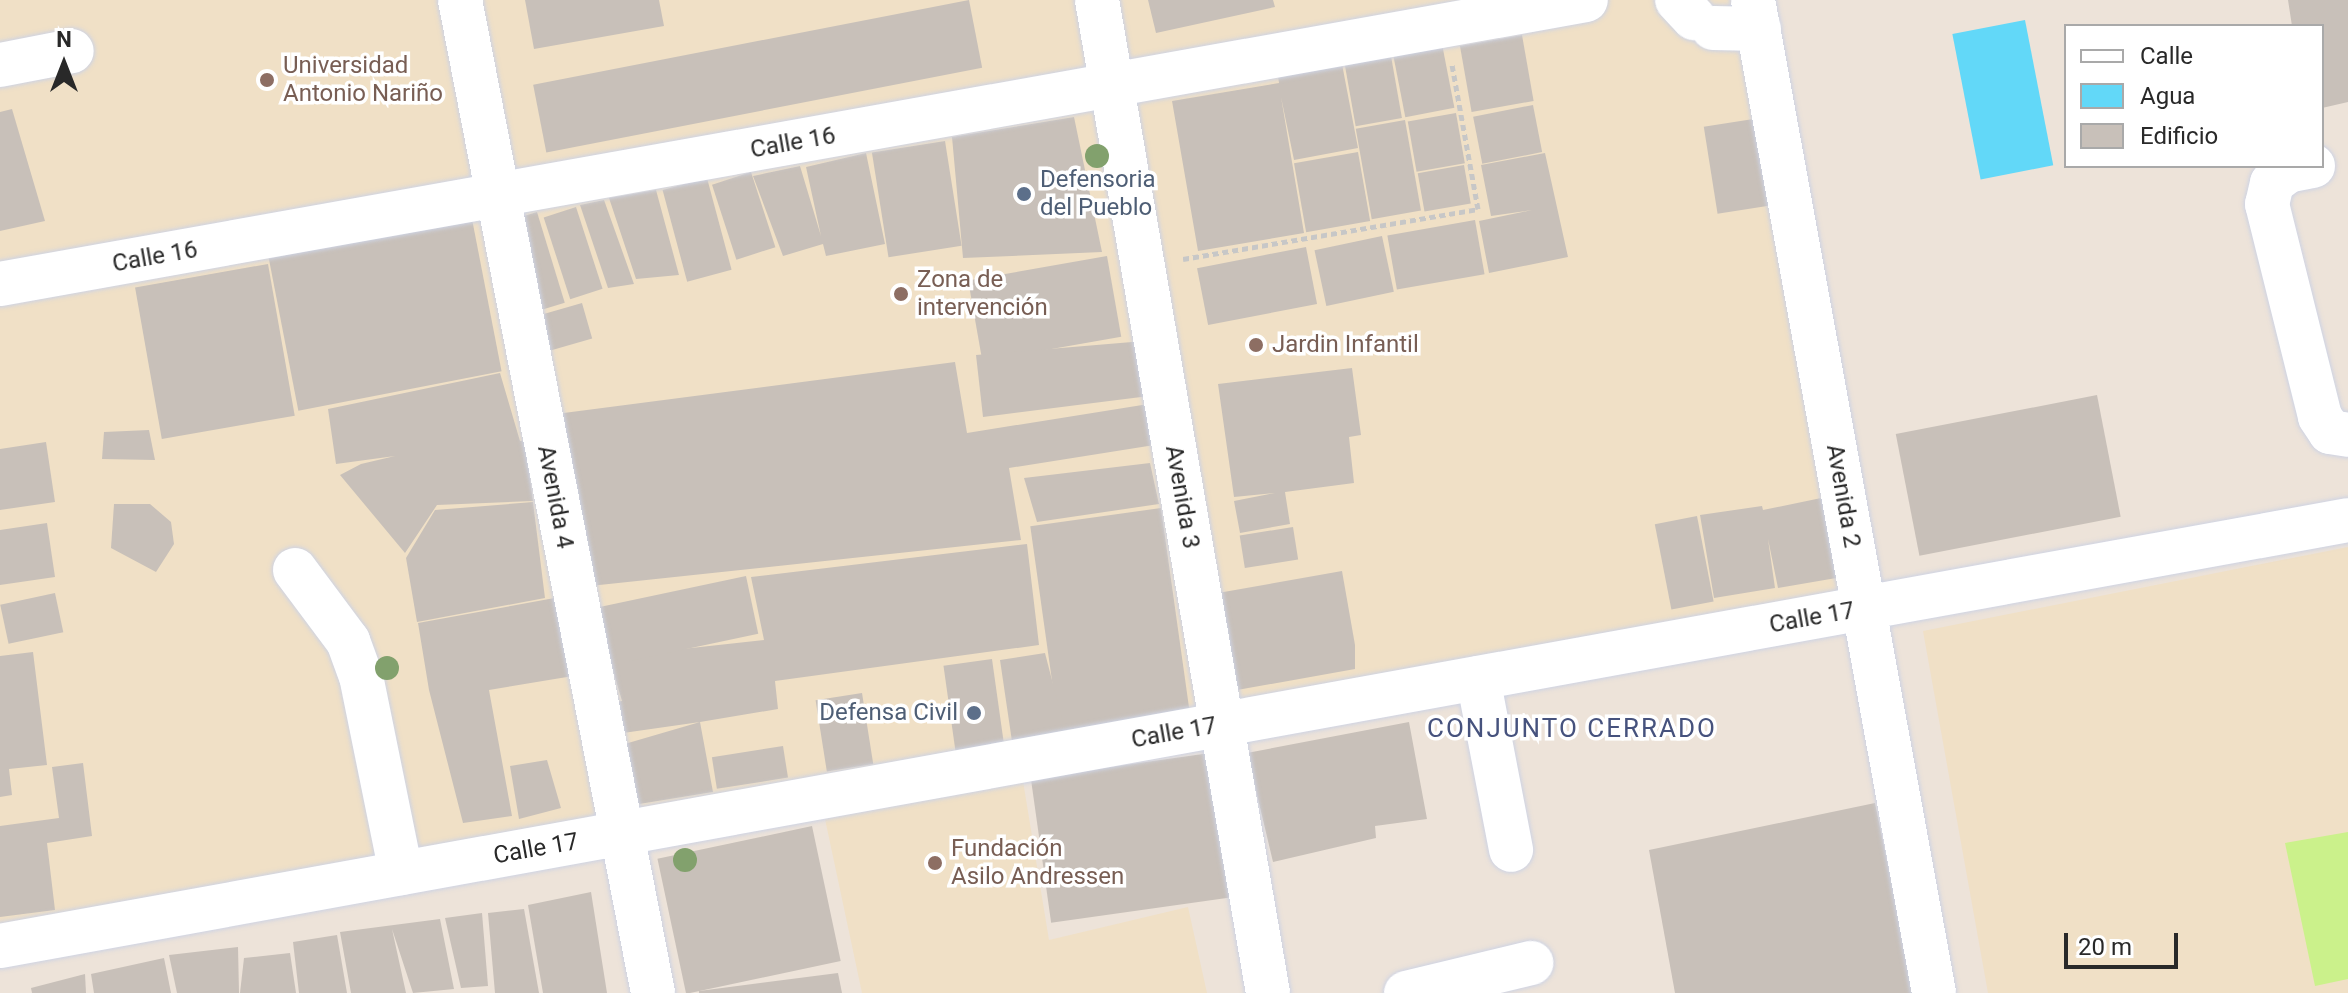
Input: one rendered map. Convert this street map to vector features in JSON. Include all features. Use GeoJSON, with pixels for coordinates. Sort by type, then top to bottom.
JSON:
{"type":"FeatureCollection","features":[{"type":"Feature","properties":{"kind":"street","name":"Avenida 4"},"geometry":{"type":"LineString","coordinates":[[460,0],[619,834],[653,993]]}},
{"type":"Feature","properties":{"kind":"street","name":"Avenida 3"},"geometry":{"type":"LineString","coordinates":[[1097,0],[1268,993]]}},
{"type":"Feature","properties":{"kind":"street","name":"Calle 16"},"geometry":{"type":"LineString","coordinates":[[0,284],[1586,0]]}},
{"type":"Feature","properties":{"kind":"street"},"geometry":{"type":"LineString","coordinates":[[1695,16],[1756,14]]}},
{"type":"Feature","properties":{"kind":"street","name":"Avenida 2"},"geometry":{"type":"LineString","coordinates":[[1756,14],[1934,993]]}},
{"type":"Feature","properties":{"kind":"street"},"geometry":{"type":"LineString","coordinates":[[0,65],[72,51]]}},
{"type":"Feature","properties":{"kind":"street"},"geometry":{"type":"LineString","coordinates":[[2324,164],[2348,160]]}},
{"type":"Feature","properties":{"kind":"street"},"geometry":{"type":"LineString","coordinates":[[2303,168],[2288,171],[2272,183],[2267,204],[2320,417],[2330,432],[2348,435]]}},
{"type":"Feature","properties":{"kind":"street","name":"Calle 17"},"geometry":{"type":"LineString","coordinates":[[0,946],[2348,520]]}},
{"type":"Feature","properties":{"kind":"street"},"geometry":{"type":"LineString","coordinates":[[295,570],[348,641],[361,676],[401,873]]}},
{"type":"Feature","properties":{"kind":"street"},"geometry":{"type":"LineString","coordinates":[[1478,678],[1511,850]]}},
{"type":"Feature","properties":{"kind":"street"},"geometry":{"type":"LineString","coordinates":[[1406,993],[1531,963]]}},
{"type":"Feature","properties":{"kind":"path"},"geometry":{"type":"LineString","coordinates":[[1143,266],[1478,209],[1445,25]]}},
{"type":"Feature","properties":{"kind":"shaded area","name":"Zona de intervención"},"geometry":{"type":"Polygon","coordinates":[[[0,0],[1750,0],[1854,588],[0,930],[0,0]]]}},
{"type":"Feature","properties":{"kind":"shaded area"},"geometry":{"type":"Polygon","coordinates":[[[2348,547],[2348,993],[1988,993],[1923,631],[2348,547]]]}},
{"type":"Feature","properties":{"kind":"shaded area","name":"Fundación Asilo Andressen"},"geometry":{"type":"Polygon","coordinates":[[[1023,781],[1049,940],[1188,907],[1207,993],[862,993],[825,819],[1023,781]]]}},
{"type":"Feature","properties":{"kind":"green space"},"geometry":{"type":"Polygon","coordinates":[[[2348,832],[2348,979],[2315,986],[2285,843],[2348,832]]]}},
{"type":"Feature","properties":{"kind":"water"},"geometry":{"type":"Polygon","coordinates":[[[2025,20],[2053,165],[1981,179],[1952,34],[2025,20]]]}},
{"type":"Feature","properties":{"kind":"building"},"geometry":{"type":"Polygon","coordinates":[[[525,0],[659,0],[664,26],[534,49],[525,0]]]}},
{"type":"Feature","properties":{"kind":"building"},"geometry":{"type":"Polygon","coordinates":[[[969,0],[982,68],[546,152],[533,85],[969,0]]]}},
{"type":"Feature","properties":{"kind":"building"},"geometry":{"type":"Polygon","coordinates":[[[1148,0],[1273,0],[1275,7],[1156,33],[1148,0]]]}},
{"type":"Feature","properties":{"kind":"building"},"geometry":{"type":"Polygon","coordinates":[[[2288,0],[2348,0],[2348,102],[2324,108],[2324,24],[2292,24],[2288,0]]]}},
{"type":"Feature","properties":{"kind":"building"},"geometry":{"type":"Polygon","coordinates":[[[1522,35],[1534,101],[1472,112],[1460,46],[1522,35]]]}},
{"type":"Feature","properties":{"kind":"building"},"geometry":{"type":"Polygon","coordinates":[[[1442,44],[1454,108],[1405,117],[1393,54],[1442,44]]]}},
{"type":"Feature","properties":{"kind":"building"},"geometry":{"type":"Polygon","coordinates":[[[1391,56],[1402,118],[1356,126],[1345,64],[1391,56]]]}},
{"type":"Feature","properties":{"kind":"building"},"geometry":{"type":"Polygon","coordinates":[[[1342,64],[1358,148],[1294,160],[1281,97],[1304,233],[1198,251],[1172,101],[1279,83],[1278,76],[1342,64]]]}},
{"type":"Feature","properties":{"kind":"building"},"geometry":{"type":"Polygon","coordinates":[[[1533,105],[1542,152],[1482,164],[1473,117],[1533,105]]]}},
{"type":"Feature","properties":{"kind":"building"},"geometry":{"type":"Polygon","coordinates":[[[12,109],[45,221],[0,231],[0,112],[12,109]]]}},
{"type":"Feature","properties":{"kind":"building"},"geometry":{"type":"Polygon","coordinates":[[[1456,113],[1465,163],[1417,172],[1408,122],[1456,113]]]}},
{"type":"Feature","properties":{"kind":"building","name":"Defensoria del Pueblo"},"geometry":{"type":"Polygon","coordinates":[[[1074,117],[1102,252],[963,258],[952,137],[1074,117]]]}},
{"type":"Feature","properties":{"kind":"building"},"geometry":{"type":"Polygon","coordinates":[[[1766,117],[1780,204],[1718,214],[1704,127],[1766,117]]]}},
{"type":"Feature","properties":{"kind":"building"},"geometry":{"type":"Polygon","coordinates":[[[1405,120],[1421,211],[1372,219],[1356,129],[1405,120]]]}},
{"type":"Feature","properties":{"kind":"building"},"geometry":{"type":"Polygon","coordinates":[[[945,141],[962,246],[888,257],[872,153],[945,141]]]}},
{"type":"Feature","properties":{"kind":"building"},"geometry":{"type":"Polygon","coordinates":[[[1358,152],[1370,221],[1306,232],[1294,163],[1358,152]]]}},
{"type":"Feature","properties":{"kind":"building"},"geometry":{"type":"Polygon","coordinates":[[[866,153],[885,244],[826,256],[823,244],[783,256],[753,176],[800,166],[821,236],[806,167],[866,153]]]}},
{"type":"Feature","properties":{"kind":"building"},"geometry":{"type":"Polygon","coordinates":[[[1545,153],[1568,257],[1489,273],[1479,221],[1532,210],[1491,216],[1481,165],[1545,153]]]}},
{"type":"Feature","properties":{"kind":"building"},"geometry":{"type":"Polygon","coordinates":[[[1464,165],[1471,203],[1424,212],[1418,173],[1464,165]]]}},
{"type":"Feature","properties":{"kind":"building"},"geometry":{"type":"Polygon","coordinates":[[[751,172],[775,247],[736,260],[712,185],[751,172]]]}},
{"type":"Feature","properties":{"kind":"building"},"geometry":{"type":"Polygon","coordinates":[[[707,178],[732,270],[687,282],[663,190],[707,178]]]}},
{"type":"Feature","properties":{"kind":"building"},"geometry":{"type":"Polygon","coordinates":[[[656,190],[679,275],[636,279],[609,198],[656,190]]]}},
{"type":"Feature","properties":{"kind":"building"},"geometry":{"type":"Polygon","coordinates":[[[604,200],[634,284],[608,288],[580,205],[604,200]]]}},
{"type":"Feature","properties":{"kind":"building"},"geometry":{"type":"Polygon","coordinates":[[[576,207],[603,289],[570,299],[544,218],[576,207]]]}},
{"type":"Feature","properties":{"kind":"building"},"geometry":{"type":"Polygon","coordinates":[[[537,212],[565,303],[536,312],[508,221],[537,212]]]}},
{"type":"Feature","properties":{"kind":"building"},"geometry":{"type":"Polygon","coordinates":[[[472,219],[502,371],[298,411],[269,258],[472,219]]]}},
{"type":"Feature","properties":{"kind":"building"},"geometry":{"type":"Polygon","coordinates":[[[1475,220],[1485,274],[1397,290],[1387,235],[1475,220]]]}},
{"type":"Feature","properties":{"kind":"building"},"geometry":{"type":"Polygon","coordinates":[[[1382,236],[1394,292],[1326,306],[1315,250],[1382,236]]]}},
{"type":"Feature","properties":{"kind":"building"},"geometry":{"type":"Polygon","coordinates":[[[1306,247],[1317,304],[1208,325],[1197,268],[1306,247]]]}},
{"type":"Feature","properties":{"kind":"building"},"geometry":{"type":"Polygon","coordinates":[[[1107,256],[1121,337],[982,361],[968,280],[1107,256]]]}},
{"type":"Feature","properties":{"kind":"building"},"geometry":{"type":"Polygon","coordinates":[[[268,264],[295,416],[162,439],[135,287],[268,264]]]}},
{"type":"Feature","properties":{"kind":"building"},"geometry":{"type":"Polygon","coordinates":[[[582,303],[592,339],[538,354],[528,318],[582,303]]]}},
{"type":"Feature","properties":{"kind":"building"},"geometry":{"type":"Polygon","coordinates":[[[1144,341],[1157,395],[983,417],[976,355],[1144,341]]]}},
{"type":"Feature","properties":{"kind":"building"},"geometry":{"type":"Polygon","coordinates":[[[955,362],[967,433],[1161,402],[1167,443],[1009,468],[1021,540],[590,586],[556,414],[955,362]]]}},
{"type":"Feature","properties":{"kind":"building"},"geometry":{"type":"Polygon","coordinates":[[[1352,368],[1361,435],[1349,437],[1354,483],[1285,492],[1290,524],[1240,533],[1234,501],[1275,493],[1234,497],[1218,384],[1352,368]]]}},
{"type":"Feature","properties":{"kind":"building"},"geometry":{"type":"Polygon","coordinates":[[[500,373],[520,441],[525,440],[533,501],[437,505],[405,553],[340,475],[361,464],[395,456],[336,464],[328,409],[500,373]]]}},
{"type":"Feature","properties":{"kind":"building"},"geometry":{"type":"Polygon","coordinates":[[[2097,395],[2121,517],[1919,556],[1896,434],[2097,395]]]}},
{"type":"Feature","properties":{"kind":"building"},"geometry":{"type":"Polygon","coordinates":[[[149,430],[155,460],[102,459],[104,432],[149,430]]]}},
{"type":"Feature","properties":{"kind":"building"},"geometry":{"type":"Polygon","coordinates":[[[46,442],[55,502],[0,510],[0,449],[46,442]]]}},
{"type":"Feature","properties":{"kind":"building"},"geometry":{"type":"Polygon","coordinates":[[[1150,463],[1159,504],[1037,522],[1024,478],[1150,463]]]}},
{"type":"Feature","properties":{"kind":"building"},"geometry":{"type":"Polygon","coordinates":[[[1826,497],[1842,577],[1778,588],[1768,539],[1775,588],[1714,598],[1700,515],[1762,506],[1763,510],[1826,497]]]}},
{"type":"Feature","properties":{"kind":"building"},"geometry":{"type":"Polygon","coordinates":[[[533,502],[545,598],[417,622],[406,558],[435,510],[533,502]]]}},
{"type":"Feature","properties":{"kind":"building"},"geometry":{"type":"Polygon","coordinates":[[[114,504],[150,504],[171,522],[174,544],[156,572],[111,548],[114,504]]]}},
{"type":"Feature","properties":{"kind":"building"},"geometry":{"type":"Polygon","coordinates":[[[1161,508],[1191,720],[1060,738],[1030,526],[1161,508]]]}},
{"type":"Feature","properties":{"kind":"building"},"geometry":{"type":"Polygon","coordinates":[[[1697,516],[1714,601],[1671,610],[1655,524],[1697,516]]]}},
{"type":"Feature","properties":{"kind":"building"},"geometry":{"type":"Polygon","coordinates":[[[47,523],[55,577],[0,585],[0,530],[47,523]]]}},
{"type":"Feature","properties":{"kind":"building"},"geometry":{"type":"Polygon","coordinates":[[[1293,527],[1298,560],[1245,568],[1240,535],[1293,527]]]}},
{"type":"Feature","properties":{"kind":"building"},"geometry":{"type":"Polygon","coordinates":[[[1027,544],[1039,645],[775,681],[778,709],[623,733],[615,702],[622,701],[609,657],[764,640],[751,577],[1027,544]]]}},
{"type":"Feature","properties":{"kind":"building"},"geometry":{"type":"Polygon","coordinates":[[[1342,571],[1355,645],[1355,669],[1237,690],[1218,593],[1342,571]]]}},
{"type":"Feature","properties":{"kind":"building"},"geometry":{"type":"Polygon","coordinates":[[[746,576],[758,634],[610,665],[597,608],[746,576]]]}},
{"type":"Feature","properties":{"kind":"building"},"geometry":{"type":"Polygon","coordinates":[[[55,593],[63,632],[9,644],[0,605],[55,593]]]}},
{"type":"Feature","properties":{"kind":"building"},"geometry":{"type":"Polygon","coordinates":[[[560,597],[573,676],[489,690],[512,816],[463,823],[429,690],[418,623],[560,597]]]}},
{"type":"Feature","properties":{"kind":"building"},"geometry":{"type":"Polygon","coordinates":[[[33,652],[47,765],[9,769],[12,795],[0,797],[0,656],[33,652]]]}},
{"type":"Feature","properties":{"kind":"building"},"geometry":{"type":"Polygon","coordinates":[[[1045,653],[1068,742],[1014,755],[1000,660],[1045,653]]]}},
{"type":"Feature","properties":{"kind":"building","name":"Defensa Civil"},"geometry":{"type":"Polygon","coordinates":[[[992,659],[1006,759],[958,766],[943,666],[992,659]]]}},
{"type":"Feature","properties":{"kind":"building"},"geometry":{"type":"Polygon","coordinates":[[[862,693],[873,764],[827,771],[816,700],[862,693]]]}},
{"type":"Feature","properties":{"kind":"building"},"geometry":{"type":"Polygon","coordinates":[[[700,722],[713,792],[627,806],[611,748],[700,722]]]}},
{"type":"Feature","properties":{"kind":"building"},"geometry":{"type":"Polygon","coordinates":[[[1409,722],[1427,819],[1375,826],[1376,838],[1273,862],[1247,753],[1409,722]]]}},
{"type":"Feature","properties":{"kind":"building"},"geometry":{"type":"Polygon","coordinates":[[[783,746],[788,778],[717,789],[712,757],[783,746]]]}},
{"type":"Feature","properties":{"kind":"building"},"geometry":{"type":"Polygon","coordinates":[[[1217,752],[1237,897],[1051,923],[1031,778],[1217,752]]]}},
{"type":"Feature","properties":{"kind":"building"},"geometry":{"type":"Polygon","coordinates":[[[547,760],[561,808],[519,819],[510,766],[547,760]]]}},
{"type":"Feature","properties":{"kind":"building"},"geometry":{"type":"Polygon","coordinates":[[[83,763],[92,836],[47,843],[55,910],[0,917],[0,826],[59,818],[52,767],[83,763]]]}},
{"type":"Feature","properties":{"kind":"building"},"geometry":{"type":"Polygon","coordinates":[[[1875,803],[1915,993],[1675,993],[1649,850],[1875,803]]]}},
{"type":"Feature","properties":{"kind":"building"},"geometry":{"type":"Polygon","coordinates":[[[812,826],[841,961],[686,993],[657,859],[812,826]]]}},
{"type":"Feature","properties":{"kind":"building"},"geometry":{"type":"Polygon","coordinates":[[[591,892],[607,993],[543,993],[528,905],[591,892]]]}},
{"type":"Feature","properties":{"kind":"building"},"geometry":{"type":"Polygon","coordinates":[[[524,909],[539,993],[495,993],[488,913],[524,909]]]}},
{"type":"Feature","properties":{"kind":"building"},"geometry":{"type":"Polygon","coordinates":[[[482,913],[488,986],[461,988],[445,918],[482,913]]]}},
{"type":"Feature","properties":{"kind":"building"},"geometry":{"type":"Polygon","coordinates":[[[440,919],[454,989],[413,993],[392,929],[406,993],[351,993],[340,932],[440,919]]]}},
{"type":"Feature","properties":{"kind":"building"},"geometry":{"type":"Polygon","coordinates":[[[337,935],[347,993],[299,993],[293,942],[337,935]]]}},
{"type":"Feature","properties":{"kind":"building"},"geometry":{"type":"Polygon","coordinates":[[[238,947],[239,993],[177,993],[169,955],[238,947]]]}},
{"type":"Feature","properties":{"kind":"building"},"geometry":{"type":"Polygon","coordinates":[[[290,953],[296,993],[240,993],[244,958],[290,953]]]}},
{"type":"Feature","properties":{"kind":"building"},"geometry":{"type":"Polygon","coordinates":[[[164,958],[171,993],[94,993],[91,974],[164,958]]]}},
{"type":"Feature","properties":{"kind":"building"},"geometry":{"type":"Polygon","coordinates":[[[838,973],[842,993],[699,993],[699,991],[838,973]]]}},
{"type":"Feature","properties":{"kind":"building"},"geometry":{"type":"Polygon","coordinates":[[[85,974],[86,993],[32,993],[31,988],[85,974]]]}},
{"type":"Feature","properties":{"kind":"place","name":"Universidad Antonio Nariño"},"geometry":{"type":"Point","coordinates":[267,80]}},
{"type":"Feature","properties":{"kind":"place","name":"Defensoria del Pueblo"},"geometry":{"type":"Point","coordinates":[1024,194]}},
{"type":"Feature","properties":{"kind":"place","name":"Zona de intervención"},"geometry":{"type":"Point","coordinates":[901,294]}},
{"type":"Feature","properties":{"kind":"place","name":"Jardin Infantil"},"geometry":{"type":"Point","coordinates":[1256,345]}},
{"type":"Feature","properties":{"kind":"place","name":"Defensa Civil"},"geometry":{"type":"Point","coordinates":[974,713]}},
{"type":"Feature","properties":{"kind":"place","name":"Fundación Asilo Andressen"},"geometry":{"type":"Point","coordinates":[935,863]}},
{"type":"Feature","properties":{"kind":"district","name":"CONJUNTO CERRADO"},"geometry":{"type":"Point","coordinates":[1572,729]}}]}
